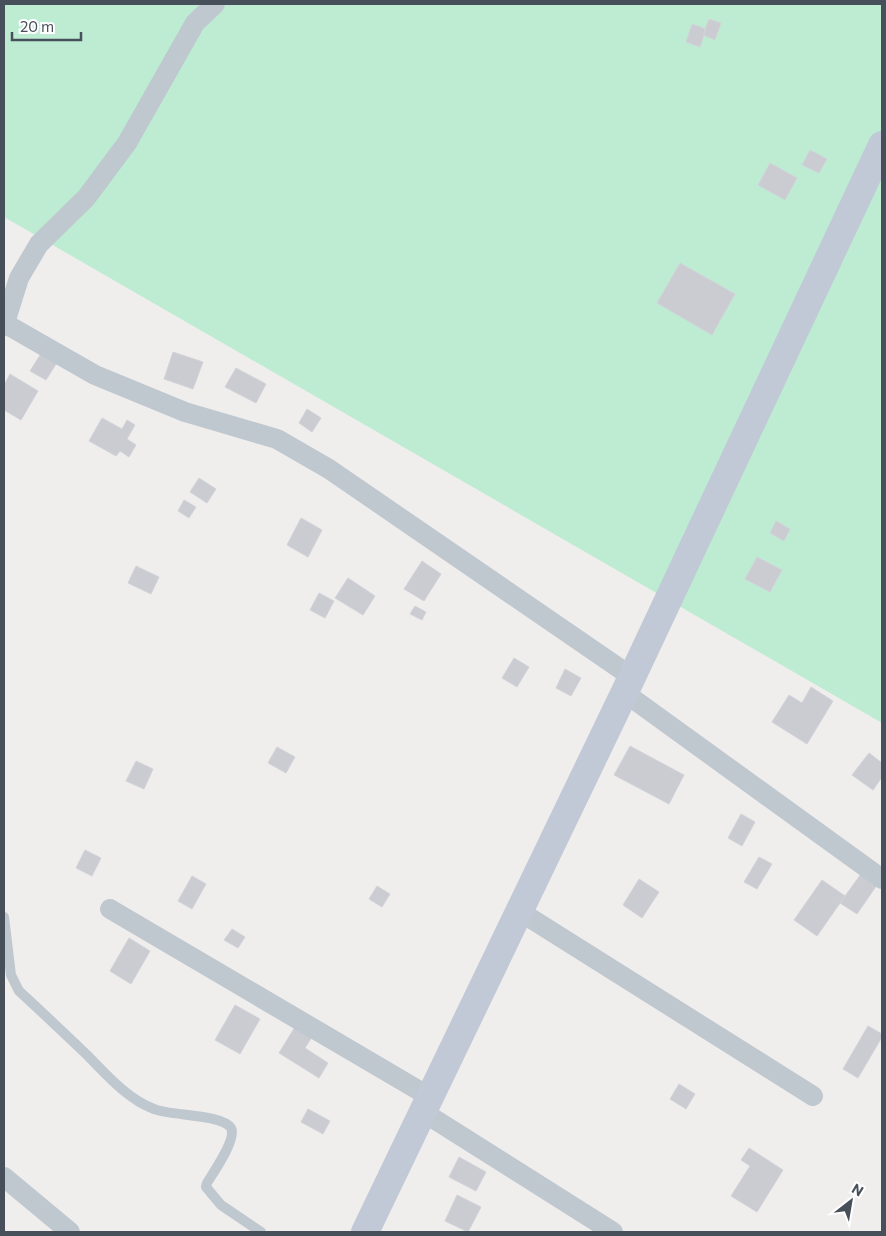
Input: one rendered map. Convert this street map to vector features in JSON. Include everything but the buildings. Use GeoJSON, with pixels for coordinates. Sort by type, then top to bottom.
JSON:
{"type":"FeatureCollection","features":[{"type":"Feature","properties":{"kind":"street"},"geometry":{"type":"LineString","coordinates":[[215,4],[195,23],[127,143],[86,198],[39,244],[19,278],[4,324],[95,375],[185,412],[277,439],[329,469],[629,685],[882,879]]}},
{"type":"Feature","properties":{"kind":"street"},"geometry":{"type":"LineString","coordinates":[[364,1232],[629,685],[882,145]]}},
{"type":"Feature","properties":{"kind":"street"},"geometry":{"type":"LineString","coordinates":[[110,909],[426,1104],[613,1232]]}},
{"type":"Feature","properties":{"kind":"street"},"geometry":{"type":"LineString","coordinates":[[519,912],[813,1096]]}},
{"type":"Feature","properties":{"kind":"street"},"geometry":{"type":"LineString","coordinates":[[4,1177],[70,1232]]}},
{"type":"Feature","properties":{"kind":"lane"},"geometry":{"type":"LineString","coordinates":[[4,917],[11,975],[20,991],[122,1089],[155,1110],[214,1119],[230,1127],[232,1131],[230,1144],[206,1187],[221,1205],[261,1232]]}},
{"type":"Feature","properties":{"kind":"green space"},"geometry":{"type":"Polygon","coordinates":[[[4,4],[882,4],[882,723],[4,217],[4,4]]]}}]}
